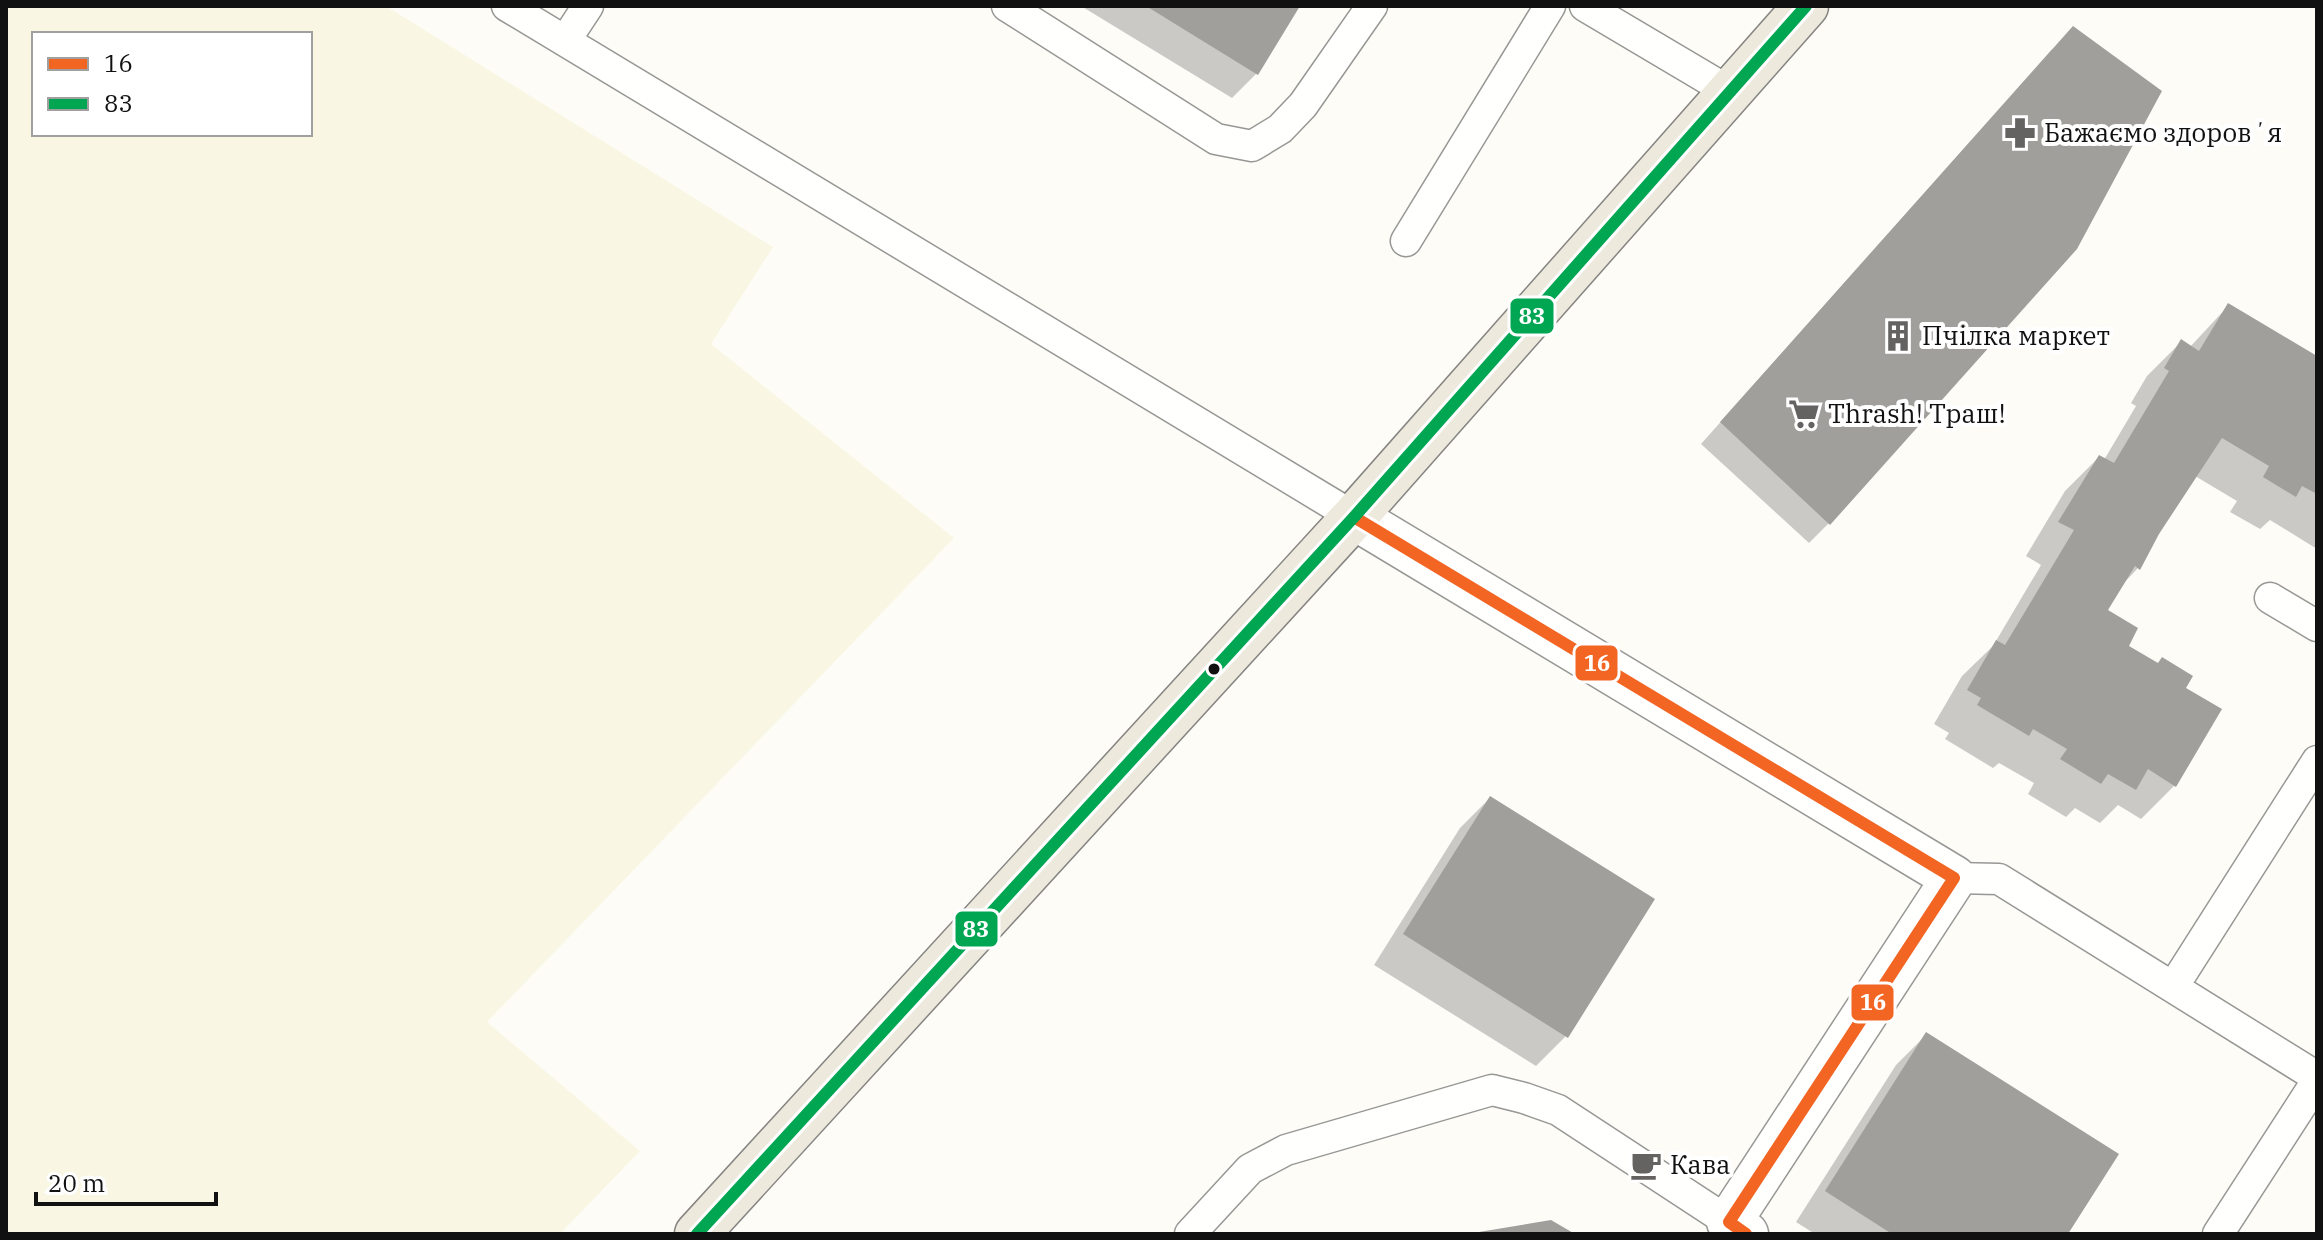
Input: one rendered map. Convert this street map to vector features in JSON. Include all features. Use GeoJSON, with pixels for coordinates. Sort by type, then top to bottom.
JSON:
{"type":"FeatureCollection","features":[{"type":"Feature","properties":{"kind":"main road"},"geometry":{"type":"LineString","coordinates":[[697,1234],[1354,517],[1806,6]]}},
{"type":"Feature","properties":{"kind":"street"},"geometry":{"type":"LineString","coordinates":[[1354,517],[1954,878],[1737,1228]]}},
{"type":"Feature","properties":{"kind":"lane"},"geometry":{"type":"LineString","coordinates":[[507,6],[1354,517]]}},
{"type":"Feature","properties":{"kind":"lane"},"geometry":{"type":"LineString","coordinates":[[565,41],[588,6]]}},
{"type":"Feature","properties":{"kind":"lane"},"geometry":{"type":"LineString","coordinates":[[1007,6],[1216,139],[1252,146],[1280,129],[1303,105],[1372,6]]}},
{"type":"Feature","properties":{"kind":"lane"},"geometry":{"type":"LineString","coordinates":[[1406,241],[1550,6]]}},
{"type":"Feature","properties":{"kind":"lane"},"geometry":{"type":"LineString","coordinates":[[1585,6],[1730,92]]}},
{"type":"Feature","properties":{"kind":"lane"},"geometry":{"type":"LineString","coordinates":[[2270,598],[2317,626]]}},
{"type":"Feature","properties":{"kind":"lane"},"geometry":{"type":"LineString","coordinates":[[2173,987],[2317,761]]}},
{"type":"Feature","properties":{"kind":"lane"},"geometry":{"type":"LineString","coordinates":[[1954,878],[1999,879],[2317,1079],[2218,1234]]}},
{"type":"Feature","properties":{"kind":"lane"},"geometry":{"type":"LineString","coordinates":[[1190,1234],[1250,1169],[1286,1150],[1492,1090],[1558,1110],[1737,1228]]}},
{"type":"Feature","properties":{"kind":"shaded area"},"geometry":{"type":"Polygon","coordinates":[[[6,6],[386,6],[773,247],[711,344],[954,538],[487,1022],[640,1151],[560,1234],[6,1234],[6,6]]]}},
{"type":"Feature","properties":{"kind":"building"},"geometry":{"type":"Polygon","coordinates":[[[1146,6],[1300,6],[1258,75],[1146,6]]]}},
{"type":"Feature","properties":{"kind":"building","name":"Пчілка маркет"},"geometry":{"type":"Polygon","coordinates":[[[2073,26],[2162,91],[2077,249],[1830,525],[1720,422],[2073,26]]]}},
{"type":"Feature","properties":{"kind":"building"},"geometry":{"type":"Polygon","coordinates":[[[2228,303],[2317,356],[2317,494],[2302,486],[2296,497],[2263,477],[2269,466],[2222,438],[2159,534],[2140,570],[2135,566],[2108,610],[2138,628],[2129,646],[2158,663],[2162,657],[2193,676],[2186,688],[2222,709],[2176,787],[2148,769],[2136,790],[2108,774],[2101,784],[2060,759],[2067,749],[2033,729],[2029,736],[1977,705],[1981,698],[1967,690],[1996,640],[2005,645],[2074,530],[2058,522],[2099,455],[2114,463],[2169,371],[2164,368],[2181,339],[2199,351],[2228,303]]]}},
{"type":"Feature","properties":{"kind":"building"},"geometry":{"type":"Polygon","coordinates":[[[1490,796],[1655,899],[1568,1038],[1403,934],[1490,796]]]}},
{"type":"Feature","properties":{"kind":"building"},"geometry":{"type":"Polygon","coordinates":[[[1926,1032],[2119,1154],[2068,1234],[1892,1234],[1825,1191],[1926,1032]]]}},
{"type":"Feature","properties":{"kind":"building"},"geometry":{"type":"Polygon","coordinates":[[[1551,1220],[1575,1234],[1479,1234],[1479,1232],[1551,1220]]]}},
{"type":"Feature","properties":{"kind":"transit line","name":"83"},"geometry":{"type":"LineString","coordinates":[[697,1234],[1354,517],[1806,6]]}},
{"type":"Feature","properties":{"kind":"transit line","name":"16"},"geometry":{"type":"LineString","coordinates":[[1354,517],[1954,878],[1729,1222],[1746,1234]]}},
{"type":"Feature","properties":{"kind":"place","name":"Бажаємо здоровʼя"},"geometry":{"type":"Point","coordinates":[2020,133]}},
{"type":"Feature","properties":{"kind":"place","name":"Пчілка маркет"},"geometry":{"type":"Point","coordinates":[1898,336]}},
{"type":"Feature","properties":{"kind":"place","name":"Thrash! Траш!"},"geometry":{"type":"Point","coordinates":[1804,414]}},
{"type":"Feature","properties":{"kind":"place","name":"Кава"},"geometry":{"type":"Point","coordinates":[1646,1165]}}]}
